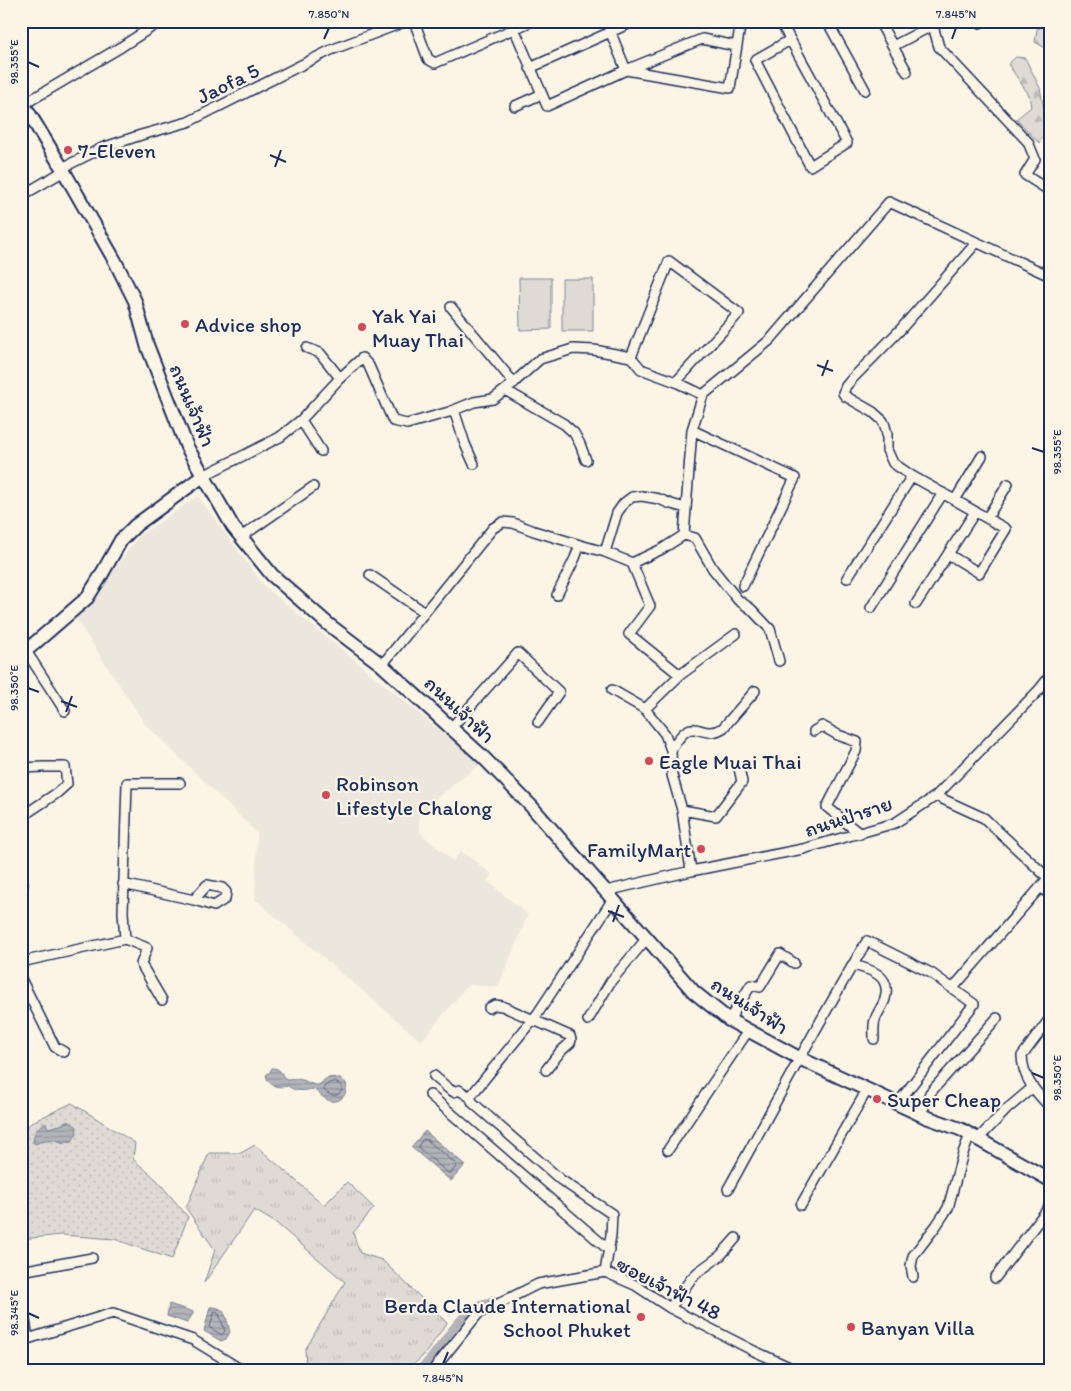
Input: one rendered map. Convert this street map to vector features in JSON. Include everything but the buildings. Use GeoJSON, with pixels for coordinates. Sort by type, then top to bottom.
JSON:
{"type":"FeatureCollection","features":[{"type":"Feature","properties":{"kind":"main road","name":"ถนนเจ้าฟ้า"},"geometry":{"type":"LineString","coordinates":[[22,102],[63,169],[115,261],[135,301],[146,346],[187,446],[233,528],[272,575],[328,624],[382,665],[483,757],[531,806],[694,992],[729,1020],[799,1058],[921,1114],[960,1129],[1050,1180]]}},
{"type":"Feature","properties":{"kind":"main road"},"geometry":{"type":"LineString","coordinates":[[24,653],[87,598],[100,579],[121,540],[136,525],[203,476]]}},
{"type":"Feature","properties":{"kind":"street"},"geometry":{"type":"LineString","coordinates":[[22,102],[121,47],[161,21]]}},
{"type":"Feature","properties":{"kind":"street","name":"Jaofa 5"},"geometry":{"type":"LineString","coordinates":[[21,196],[63,169],[102,148],[188,122],[331,50],[406,21]]}},
{"type":"Feature","properties":{"kind":"street"},"geometry":{"type":"LineString","coordinates":[[414,21],[428,59],[435,63],[512,25],[532,21]]}},
{"type":"Feature","properties":{"kind":"street"},"geometry":{"type":"LineString","coordinates":[[606,21],[626,70]]}},
{"type":"Feature","properties":{"kind":"street"},"geometry":{"type":"LineString","coordinates":[[530,68],[635,21]]}},
{"type":"Feature","properties":{"kind":"street"},"geometry":{"type":"LineString","coordinates":[[626,70],[730,88],[741,21]]}},
{"type":"Feature","properties":{"kind":"street"},"geometry":{"type":"LineString","coordinates":[[780,21],[846,143],[810,166],[755,60],[790,40]]}},
{"type":"Feature","properties":{"kind":"street"},"geometry":{"type":"LineString","coordinates":[[826,21],[865,90]]}},
{"type":"Feature","properties":{"kind":"street"},"geometry":{"type":"LineString","coordinates":[[879,21],[907,72]]}},
{"type":"Feature","properties":{"kind":"street"},"geometry":{"type":"LineString","coordinates":[[893,46],[934,23],[939,47],[1028,142],[1035,160],[1025,175],[1050,191]]}},
{"type":"Feature","properties":{"kind":"street"},"geometry":{"type":"LineString","coordinates":[[512,25],[547,106],[626,70],[702,39],[736,46]]}},
{"type":"Feature","properties":{"kind":"street"},"geometry":{"type":"LineString","coordinates":[[515,106],[542,94]]}},
{"type":"Feature","properties":{"kind":"street"},"geometry":{"type":"LineString","coordinates":[[684,535],[692,430],[703,395],[770,340],[889,202],[1050,276]]}},
{"type":"Feature","properties":{"kind":"street"},"geometry":{"type":"LineString","coordinates":[[948,554],[979,574],[1006,529],[912,476],[893,463],[888,450],[887,434],[883,421],[873,412],[843,393],[852,379],[900,330],[977,242]]}},
{"type":"Feature","properties":{"kind":"street"},"geometry":{"type":"LineString","coordinates":[[631,357],[669,261],[739,312],[676,382]]}},
{"type":"Feature","properties":{"kind":"street"},"geometry":{"type":"LineString","coordinates":[[451,307],[514,383]]}},
{"type":"Feature","properties":{"kind":"street"},"geometry":{"type":"LineString","coordinates":[[307,348],[320,353],[340,378]]}},
{"type":"Feature","properties":{"kind":"street"},"geometry":{"type":"LineString","coordinates":[[203,476],[280,438],[301,420],[340,378],[362,358],[369,366],[393,421],[407,424],[474,402],[493,398],[514,383],[540,359],[573,348],[631,357],[641,369],[676,382],[703,395]]}},
{"type":"Feature","properties":{"kind":"street"},"geometry":{"type":"LineString","coordinates":[[505,390],[564,424],[574,433],[586,460]]}},
{"type":"Feature","properties":{"kind":"street"},"geometry":{"type":"LineString","coordinates":[[454,410],[464,444],[474,464]]}},
{"type":"Feature","properties":{"kind":"street"},"geometry":{"type":"LineString","coordinates":[[301,420],[321,451]]}},
{"type":"Feature","properties":{"kind":"street"},"geometry":{"type":"LineString","coordinates":[[692,430],[795,478],[743,586]]}},
{"type":"Feature","properties":{"kind":"street"},"geometry":{"type":"LineString","coordinates":[[955,500],[982,456]]}},
{"type":"Feature","properties":{"kind":"street"},"geometry":{"type":"LineString","coordinates":[[847,578],[912,476]]}},
{"type":"Feature","properties":{"kind":"street"},"geometry":{"type":"LineString","coordinates":[[986,518],[1008,484]]}},
{"type":"Feature","properties":{"kind":"street"},"geometry":{"type":"LineString","coordinates":[[241,537],[312,487]]}},
{"type":"Feature","properties":{"kind":"street"},"geometry":{"type":"LineString","coordinates":[[871,608],[943,493]]}},
{"type":"Feature","properties":{"kind":"street"},"geometry":{"type":"LineString","coordinates":[[605,552],[617,513],[624,502],[632,497],[642,496],[659,499],[686,508]]}},
{"type":"Feature","properties":{"kind":"street"},"geometry":{"type":"LineString","coordinates":[[916,604],[975,512]]}},
{"type":"Feature","properties":{"kind":"street"},"geometry":{"type":"LineString","coordinates":[[382,665],[493,528],[503,522],[513,523],[605,552],[632,563],[650,606],[629,634],[680,675]]}},
{"type":"Feature","properties":{"kind":"street"},"geometry":{"type":"LineString","coordinates":[[632,563],[662,550],[684,535],[695,538],[713,569],[738,600],[770,629],[779,662]]}},
{"type":"Feature","properties":{"kind":"street"},"geometry":{"type":"LineString","coordinates":[[557,595],[580,545]]}},
{"type":"Feature","properties":{"kind":"street"},"geometry":{"type":"LineString","coordinates":[[370,575],[424,612]]}},
{"type":"Feature","properties":{"kind":"street"},"geometry":{"type":"LineString","coordinates":[[645,709],[680,675],[736,634]]}},
{"type":"Feature","properties":{"kind":"street"},"geometry":{"type":"LineString","coordinates":[[24,653],[65,711]]}},
{"type":"Feature","properties":{"kind":"street"},"geometry":{"type":"LineString","coordinates":[[452,728],[518,653],[558,692],[538,722]]}},
{"type":"Feature","properties":{"kind":"street","name":"ถนนป่าราย"},"geometry":{"type":"LineString","coordinates":[[609,895],[691,871],[803,849],[895,823],[936,796],[1039,690],[1050,676]]}},
{"type":"Feature","properties":{"kind":"street"},"geometry":{"type":"LineString","coordinates":[[612,690],[645,709],[665,734],[671,750],[672,775],[682,810],[691,871]]}},
{"type":"Feature","properties":{"kind":"street"},"geometry":{"type":"LineString","coordinates":[[671,750],[688,729],[693,728],[717,732],[724,728],[755,691]]}},
{"type":"Feature","properties":{"kind":"street"},"geometry":{"type":"LineString","coordinates":[[814,731],[822,726],[838,735],[857,742],[856,751],[827,807],[860,834]]}},
{"type":"Feature","properties":{"kind":"street"},"geometry":{"type":"LineString","coordinates":[[21,768],[65,767],[67,784],[27,813]]}},
{"type":"Feature","properties":{"kind":"street"},"geometry":{"type":"LineString","coordinates":[[682,810],[716,816],[742,782],[740,768]]}},
{"type":"Feature","properties":{"kind":"street"},"geometry":{"type":"LineString","coordinates":[[125,939],[122,912],[127,783],[180,783]]}},
{"type":"Feature","properties":{"kind":"street"},"geometry":{"type":"LineString","coordinates":[[936,796],[984,818],[1049,877],[954,988]]}},
{"type":"Feature","properties":{"kind":"street"},"geometry":{"type":"LineString","coordinates":[[123,884],[194,900]]}},
{"type":"Feature","properties":{"kind":"street"},"geometry":{"type":"LineString","coordinates":[[1041,887],[1050,895]]}},
{"type":"Feature","properties":{"kind":"street"},"geometry":{"type":"LineString","coordinates":[[470,1097],[533,1019],[609,895]]}},
{"type":"Feature","properties":{"kind":"street"},"geometry":{"type":"LineString","coordinates":[[588,1020],[611,980],[647,938]]}},
{"type":"Feature","properties":{"kind":"street"},"geometry":{"type":"LineString","coordinates":[[21,962],[125,939],[147,948],[141,964],[162,1000]]}},
{"type":"Feature","properties":{"kind":"street"},"geometry":{"type":"LineString","coordinates":[[728,1189],[771,1113],[799,1058],[867,941],[931,973],[974,1004],[898,1103]]}},
{"type":"Feature","properties":{"kind":"street"},"geometry":{"type":"LineString","coordinates":[[729,1020],[751,985],[760,986],[780,954],[794,963]]}},
{"type":"Feature","properties":{"kind":"street"},"geometry":{"type":"LineString","coordinates":[[852,965],[875,972],[884,982],[885,998],[875,1020],[874,1040]]}},
{"type":"Feature","properties":{"kind":"street"},"geometry":{"type":"LineString","coordinates":[[21,978],[55,1047],[64,1052]]}},
{"type":"Feature","properties":{"kind":"street"},"geometry":{"type":"LineString","coordinates":[[489,1008],[495,1005],[502,1006],[570,1036],[570,1043],[546,1070]]}},
{"type":"Feature","properties":{"kind":"street"},"geometry":{"type":"LineString","coordinates":[[921,1114],[930,1093],[997,1018]]}},
{"type":"Feature","properties":{"kind":"street"},"geometry":{"type":"LineString","coordinates":[[1048,1021],[1022,1056],[1023,1068],[1032,1088],[1050,1106]]}},
{"type":"Feature","properties":{"kind":"street"},"geometry":{"type":"LineString","coordinates":[[668,1150],[748,1031]]}},
{"type":"Feature","properties":{"kind":"street"},"geometry":{"type":"LineString","coordinates":[[434,1076],[454,1092],[459,1090],[470,1097],[473,1103],[561,1180],[612,1214],[605,1272]]}},
{"type":"Feature","properties":{"kind":"street"},"geometry":{"type":"LineString","coordinates":[[913,1277],[911,1266],[913,1256],[948,1208],[963,1153],[974,1137],[1032,1088]]}},
{"type":"Feature","properties":{"kind":"street"},"geometry":{"type":"LineString","coordinates":[[801,1205],[867,1090]]}},
{"type":"Feature","properties":{"kind":"street"},"geometry":{"type":"LineString","coordinates":[[430,1095],[608,1250]]}},
{"type":"Feature","properties":{"kind":"street"},"geometry":{"type":"LineString","coordinates":[[995,1278],[1050,1206]]}},
{"type":"Feature","properties":{"kind":"street"},"geometry":{"type":"LineString","coordinates":[[670,1308],[691,1279],[720,1256],[736,1238]]}},
{"type":"Feature","properties":{"kind":"street"},"geometry":{"type":"LineString","coordinates":[[21,1271],[92,1258]]}},
{"type":"Feature","properties":{"kind":"street","name":"ซอยเจ้าฟ้า 48"},"geometry":{"type":"LineString","coordinates":[[433,1370],[478,1314],[538,1284],[605,1272],[635,1285],[670,1308],[796,1370]]}},
{"type":"Feature","properties":{"kind":"street"},"geometry":{"type":"LineString","coordinates":[[21,1295],[24,1340],[113,1313],[193,1340],[242,1370]]}},
{"type":"Feature","properties":{"kind":"shaded area"},"geometry":{"type":"Polygon","coordinates":[[[198,496],[264,586],[481,764],[434,800],[420,816],[420,831],[453,861],[461,851],[492,874],[487,881],[528,915],[498,987],[468,985],[421,1041],[255,899],[257,833],[145,724],[76,619],[140,535],[198,496]]]}},
{"type":"Feature","properties":{"kind":"green space"},"geometry":{"type":"Polygon","coordinates":[[[1050,25],[1049,50],[1035,42],[1037,29],[1050,25]]]}},
{"type":"Feature","properties":{"kind":"green space"},"geometry":{"type":"Polygon","coordinates":[[[1016,57],[1025,58],[1040,88],[1045,115],[1050,110],[1050,125],[1039,143],[1016,119],[1031,107],[1029,95],[1008,64],[1016,57]]]}},
{"type":"Feature","properties":{"kind":"green space"},"geometry":{"type":"Polygon","coordinates":[[[519,278],[551,278],[551,329],[520,330],[519,278]]]}},
{"type":"Feature","properties":{"kind":"green space"},"geometry":{"type":"Polygon","coordinates":[[[562,279],[593,279],[593,331],[562,331],[562,279]]]}},
{"type":"Feature","properties":{"kind":"green space"},"geometry":{"type":"Polygon","coordinates":[[[72,1103],[135,1143],[133,1159],[157,1180],[188,1217],[172,1259],[114,1239],[62,1235],[21,1239],[21,1133],[32,1122],[72,1103]]]}},
{"type":"Feature","properties":{"kind":"green space"},"geometry":{"type":"Polygon","coordinates":[[[255,1145],[324,1205],[347,1182],[374,1208],[353,1233],[360,1253],[382,1260],[447,1323],[424,1355],[407,1370],[303,1370],[306,1365],[305,1350],[345,1282],[276,1223],[254,1210],[204,1283],[215,1250],[186,1208],[209,1153],[241,1153],[255,1145]]]}},
{"type":"Feature","properties":{"kind":"water"},"geometry":{"type":"Polygon","coordinates":[[[272,1068],[279,1070],[286,1080],[300,1079],[316,1085],[327,1078],[339,1079],[346,1083],[345,1093],[340,1099],[332,1101],[323,1097],[314,1089],[298,1090],[288,1086],[274,1086],[269,1082],[266,1075],[272,1068]]]}},
{"type":"Feature","properties":{"kind":"water"},"geometry":{"type":"Polygon","coordinates":[[[65,1121],[76,1126],[77,1133],[72,1141],[64,1143],[56,1140],[45,1140],[35,1144],[33,1142],[35,1133],[40,1126],[46,1123],[48,1128],[64,1124],[65,1121]]]}},
{"type":"Feature","properties":{"kind":"water"},"geometry":{"type":"Polygon","coordinates":[[[425,1131],[465,1165],[451,1181],[411,1147],[425,1131]]]}},
{"type":"Feature","properties":{"kind":"water"},"geometry":{"type":"Polygon","coordinates":[[[169,1304],[194,1312],[187,1323],[167,1316],[169,1304]]]}},
{"type":"Feature","properties":{"kind":"water"},"geometry":{"type":"Polygon","coordinates":[[[210,1307],[216,1307],[225,1314],[230,1332],[226,1339],[221,1341],[204,1331],[210,1307]]]}},
{"type":"Feature","properties":{"kind":"waterway"},"geometry":{"type":"LineString","coordinates":[[475,1307],[493,1300]]}},
{"type":"Feature","properties":{"kind":"waterway"},"geometry":{"type":"LineString","coordinates":[[419,1370],[468,1312]]}},
{"type":"Feature","properties":{"kind":"place","name":"7-Eleven"},"geometry":{"type":"Point","coordinates":[68,150]}},
{"type":"Feature","properties":{"kind":"place","name":"Advice shop"},"geometry":{"type":"Point","coordinates":[185,324]}},
{"type":"Feature","properties":{"kind":"place","name":"Yak Yai Muay Thai"},"geometry":{"type":"Point","coordinates":[362,327]}},
{"type":"Feature","properties":{"kind":"place","name":"Eagle Muai Thai"},"geometry":{"type":"Point","coordinates":[649,761]}},
{"type":"Feature","properties":{"kind":"place","name":"Robinson Lifestyle Chalong"},"geometry":{"type":"Point","coordinates":[326,795]}},
{"type":"Feature","properties":{"kind":"place","name":"FamilyMart"},"geometry":{"type":"Point","coordinates":[701,849]}},
{"type":"Feature","properties":{"kind":"place","name":"Super Cheap"},"geometry":{"type":"Point","coordinates":[877,1099]}},
{"type":"Feature","properties":{"kind":"place","name":"Berda Claude International School Phuket"},"geometry":{"type":"Point","coordinates":[641,1317]}},
{"type":"Feature","properties":{"kind":"place","name":"Banyan Villa"},"geometry":{"type":"Point","coordinates":[851,1327]}}]}
